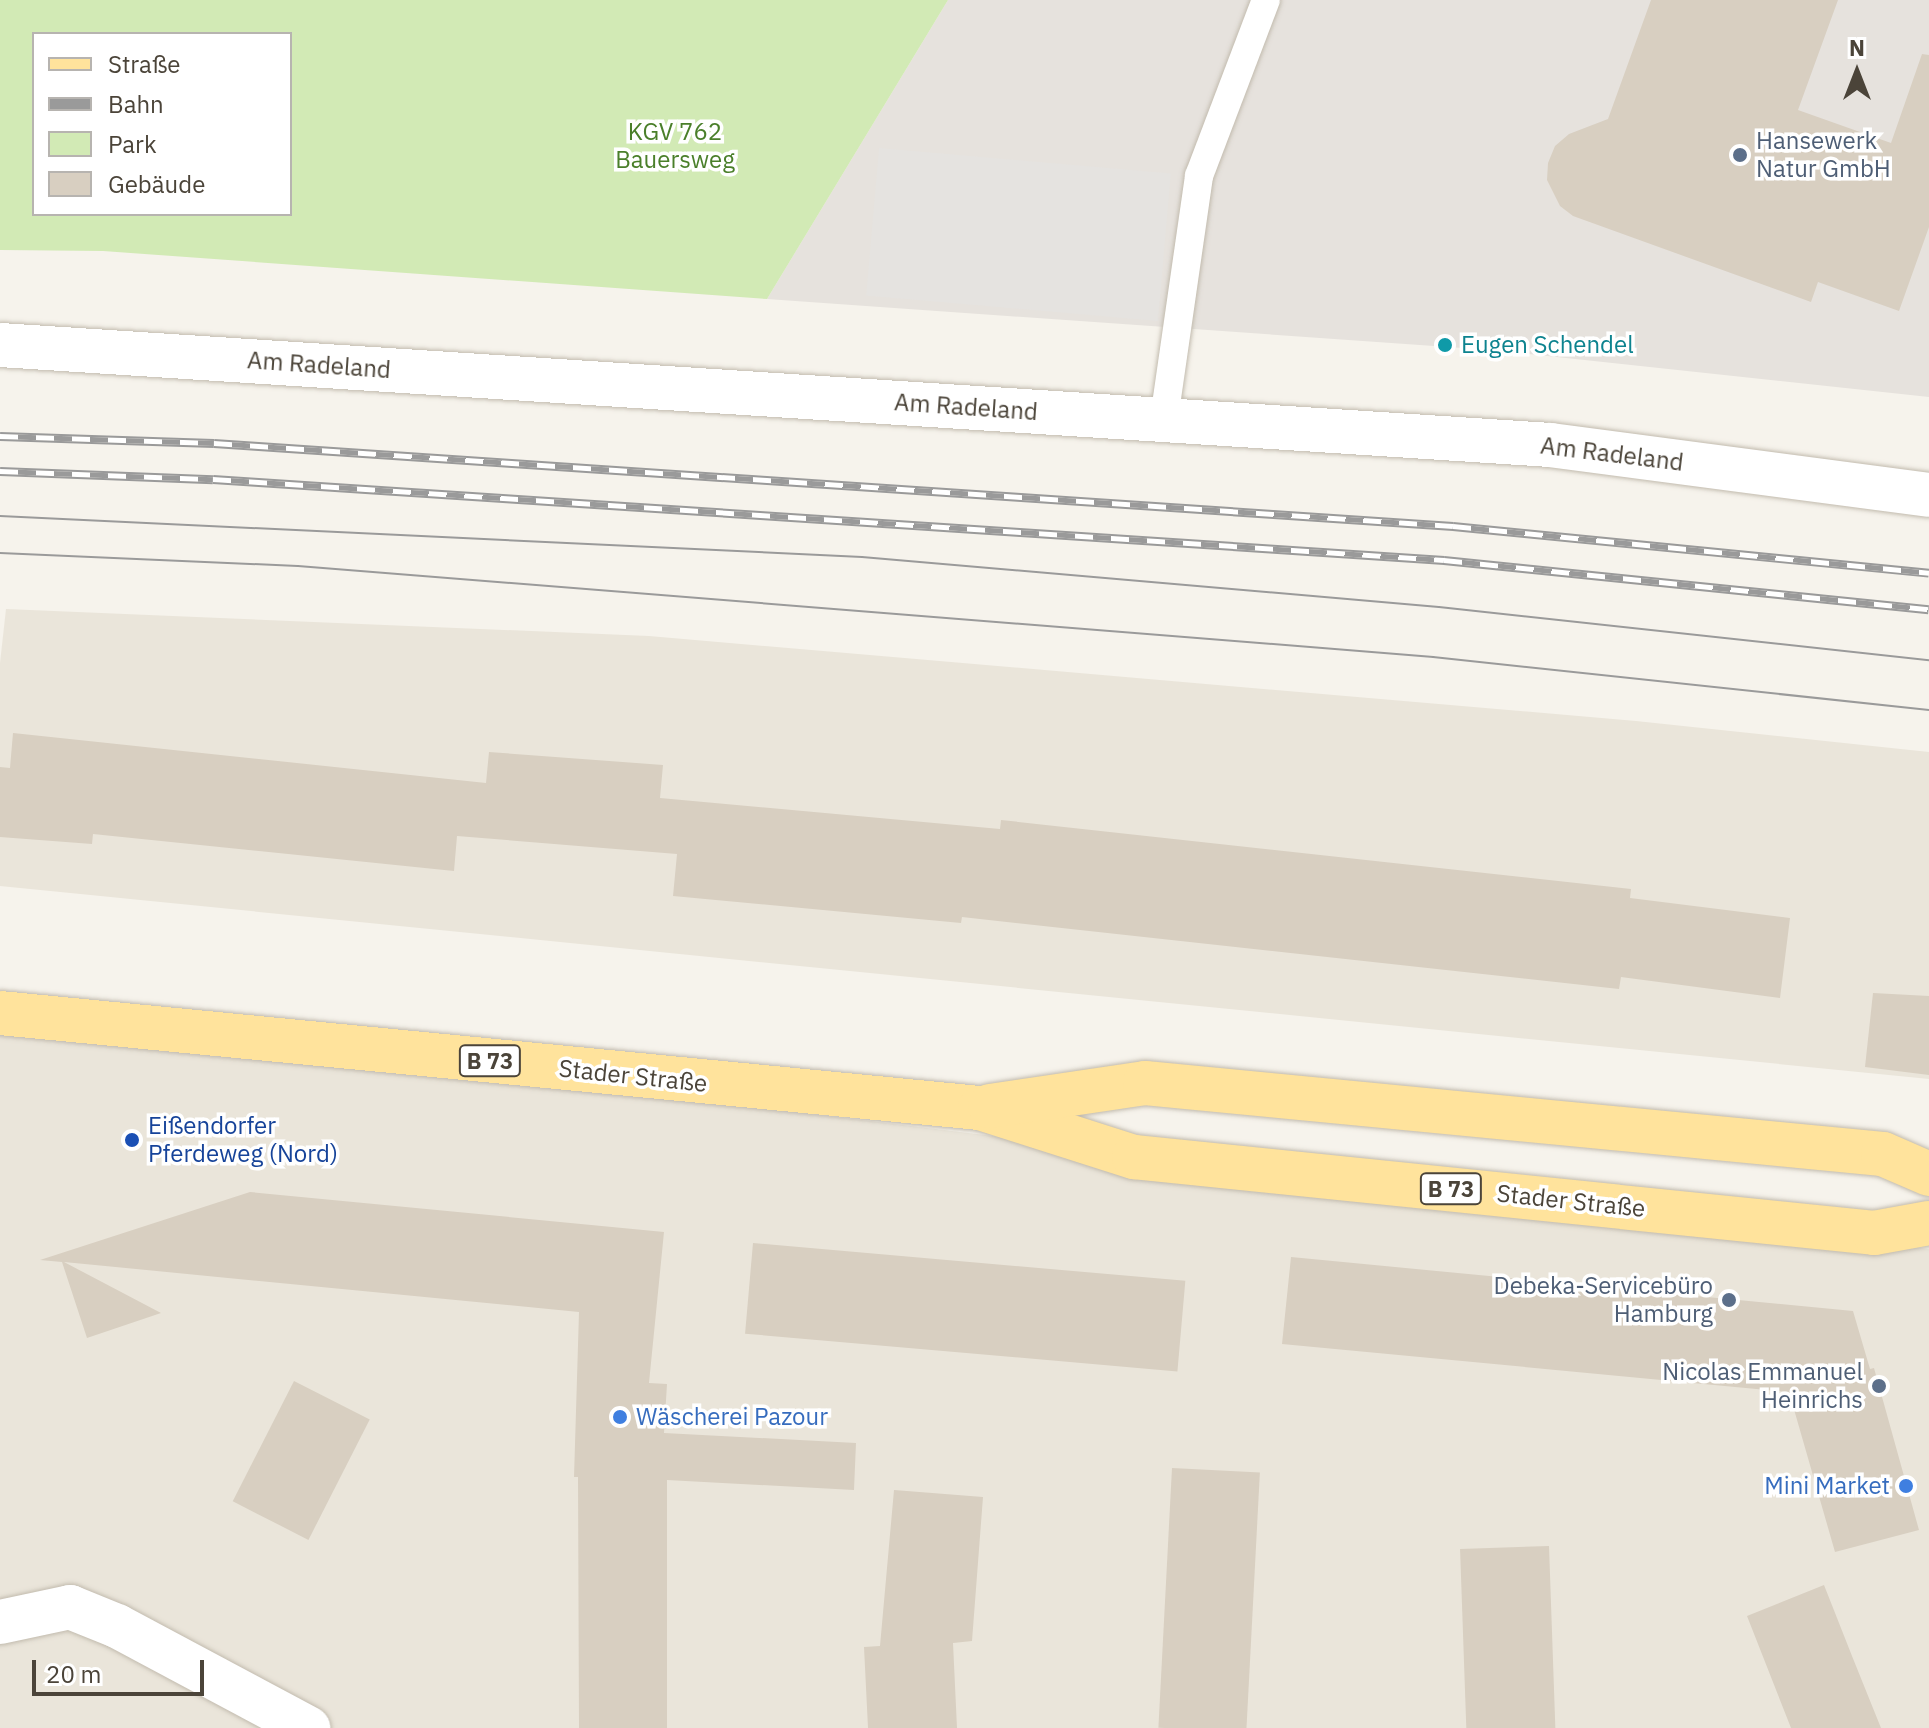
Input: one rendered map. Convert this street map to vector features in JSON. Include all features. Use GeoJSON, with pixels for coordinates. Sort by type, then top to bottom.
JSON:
{"type":"FeatureCollection","features":[{"type":"Feature","properties":{"kind":"main road","name":"Stader Straße"},"geometry":{"type":"LineString","coordinates":[[0,1013],[980,1108],[1134,1157],[1874,1233],[1929,1223]]}},
{"type":"Feature","properties":{"kind":"main road","name":"Stader Straße"},"geometry":{"type":"LineString","coordinates":[[980,1108],[1145,1083],[1883,1154],[1929,1174]]}},
{"type":"Feature","properties":{"kind":"street","name":"Am Radeland"},"geometry":{"type":"LineString","coordinates":[[0,345],[1550,445],[1929,495]]}},
{"type":"Feature","properties":{"kind":"street"},"geometry":{"type":"LineString","coordinates":[[0,1622],[70,1607],[117,1626],[308,1728]]}},
{"type":"Feature","properties":{"kind":"lane"},"geometry":{"type":"LineString","coordinates":[[1164,419],[1199,176],[1266,0]]}},
{"type":"Feature","properties":{"kind":"shaded area"},"geometry":{"type":"Polygon","coordinates":[[[948,0],[1929,0],[1929,397],[1491,350],[767,299],[948,0]]]}},
{"type":"Feature","properties":{"kind":"shaded area"},"geometry":{"type":"Polygon","coordinates":[[[879,148],[1171,174],[1158,321],[866,295],[879,148]]]}},
{"type":"Feature","properties":{"kind":"shaded area"},"geometry":{"type":"Polygon","coordinates":[[[6,609],[649,636],[1636,721],[1929,752],[1929,1079],[0,886],[0,663],[6,609]]]}},
{"type":"Feature","properties":{"kind":"shaded area"},"geometry":{"type":"Polygon","coordinates":[[[0,1016],[1929,1249],[1929,1728],[0,1728],[0,1016]]]}},
{"type":"Feature","properties":{"kind":"green space","name":"KGV 762 Bauersweg"},"geometry":{"type":"Polygon","coordinates":[[[0,0],[948,0],[767,299],[103,251],[0,250],[0,0]]]}},
{"type":"Feature","properties":{"kind":"building","name":"Hansewerk Natur GmbH"},"geometry":{"type":"Polygon","coordinates":[[[1651,0],[1838,0],[1798,110],[1891,143],[1922,54],[1929,55],[1929,227],[1899,311],[1818,282],[1811,302],[1573,216],[1560,206],[1547,180],[1548,163],[1555,146],[1569,134],[1608,119],[1651,0]]]}},
{"type":"Feature","properties":{"kind":"building"},"geometry":{"type":"Polygon","coordinates":[[[13,733],[486,783],[489,752],[663,765],[660,798],[1000,829],[1001,820],[1631,889],[1630,898],[1790,918],[1780,998],[1621,977],[1619,989],[962,917],[961,923],[673,896],[677,854],[457,836],[454,871],[93,834],[92,844],[0,837],[0,767],[10,768],[13,733]]]}},
{"type":"Feature","properties":{"kind":"building"},"geometry":{"type":"Polygon","coordinates":[[[1873,993],[1929,996],[1929,1075],[1865,1067],[1873,993]]]}},
{"type":"Feature","properties":{"kind":"building"},"geometry":{"type":"Polygon","coordinates":[[[250,1192],[664,1232],[649,1383],[667,1384],[664,1433],[856,1443],[854,1490],[667,1480],[667,1728],[579,1728],[578,1477],[574,1477],[579,1312],[64,1262],[161,1313],[87,1338],[62,1262],[40,1260],[250,1192]]]}},
{"type":"Feature","properties":{"kind":"building"},"geometry":{"type":"Polygon","coordinates":[[[753,1243],[1185,1281],[1177,1371],[745,1334],[753,1243]]]}},
{"type":"Feature","properties":{"kind":"building"},"geometry":{"type":"Polygon","coordinates":[[[1291,1257],[1853,1311],[1870,1369],[1874,1368],[1919,1530],[1835,1552],[1789,1392],[1282,1344],[1291,1257]]]}},
{"type":"Feature","properties":{"kind":"building"},"geometry":{"type":"Polygon","coordinates":[[[294,1381],[370,1420],[308,1540],[233,1501],[294,1381]]]}},
{"type":"Feature","properties":{"kind":"building"},"geometry":{"type":"Polygon","coordinates":[[[1172,1468],[1260,1473],[1246,1728],[1158,1728],[1172,1468]]]}},
{"type":"Feature","properties":{"kind":"building"},"geometry":{"type":"Polygon","coordinates":[[[894,1490],[983,1497],[972,1641],[953,1643],[957,1728],[868,1728],[864,1647],[880,1646],[894,1490]]]}},
{"type":"Feature","properties":{"kind":"building"},"geometry":{"type":"Polygon","coordinates":[[[1549,1546],[1555,1728],[1466,1728],[1460,1549],[1549,1546]]]}},
{"type":"Feature","properties":{"kind":"building"},"geometry":{"type":"Polygon","coordinates":[[[1824,1585],[1881,1728],[1791,1728],[1747,1616],[1824,1585]]]}},
{"type":"Feature","properties":{"kind":"tram line"},"geometry":{"type":"LineString","coordinates":[[0,516],[862,557],[1439,607],[1929,660]]}},
{"type":"Feature","properties":{"kind":"tram line"},"geometry":{"type":"LineString","coordinates":[[0,553],[298,566],[1433,657],[1929,710]]}},
{"type":"Feature","properties":{"kind":"railway"},"geometry":{"type":"LineString","coordinates":[[0,436],[214,443],[1453,526],[1929,573]]}},
{"type":"Feature","properties":{"kind":"railway"},"geometry":{"type":"LineString","coordinates":[[0,471],[213,479],[1444,560],[1929,609]]}},
{"type":"Feature","properties":{"kind":"place","name":"Hansewerk Natur GmbH"},"geometry":{"type":"Point","coordinates":[1740,155]}},
{"type":"Feature","properties":{"kind":"place","name":"Eugen Schendel"},"geometry":{"type":"Point","coordinates":[1445,345]}},
{"type":"Feature","properties":{"kind":"place","name":"Eißendorfer Pferdeweg (Nord)"},"geometry":{"type":"Point","coordinates":[132,1140]}},
{"type":"Feature","properties":{"kind":"place","name":"Debeka-Servicebüro Hamburg"},"geometry":{"type":"Point","coordinates":[1729,1300]}},
{"type":"Feature","properties":{"kind":"place","name":"Nicolas Emmanuel Heinrichs"},"geometry":{"type":"Point","coordinates":[1879,1386]}},
{"type":"Feature","properties":{"kind":"place","name":"Wäscherei Pazour"},"geometry":{"type":"Point","coordinates":[620,1417]}},
{"type":"Feature","properties":{"kind":"place","name":"Mini Market"},"geometry":{"type":"Point","coordinates":[1906,1486]}}]}
